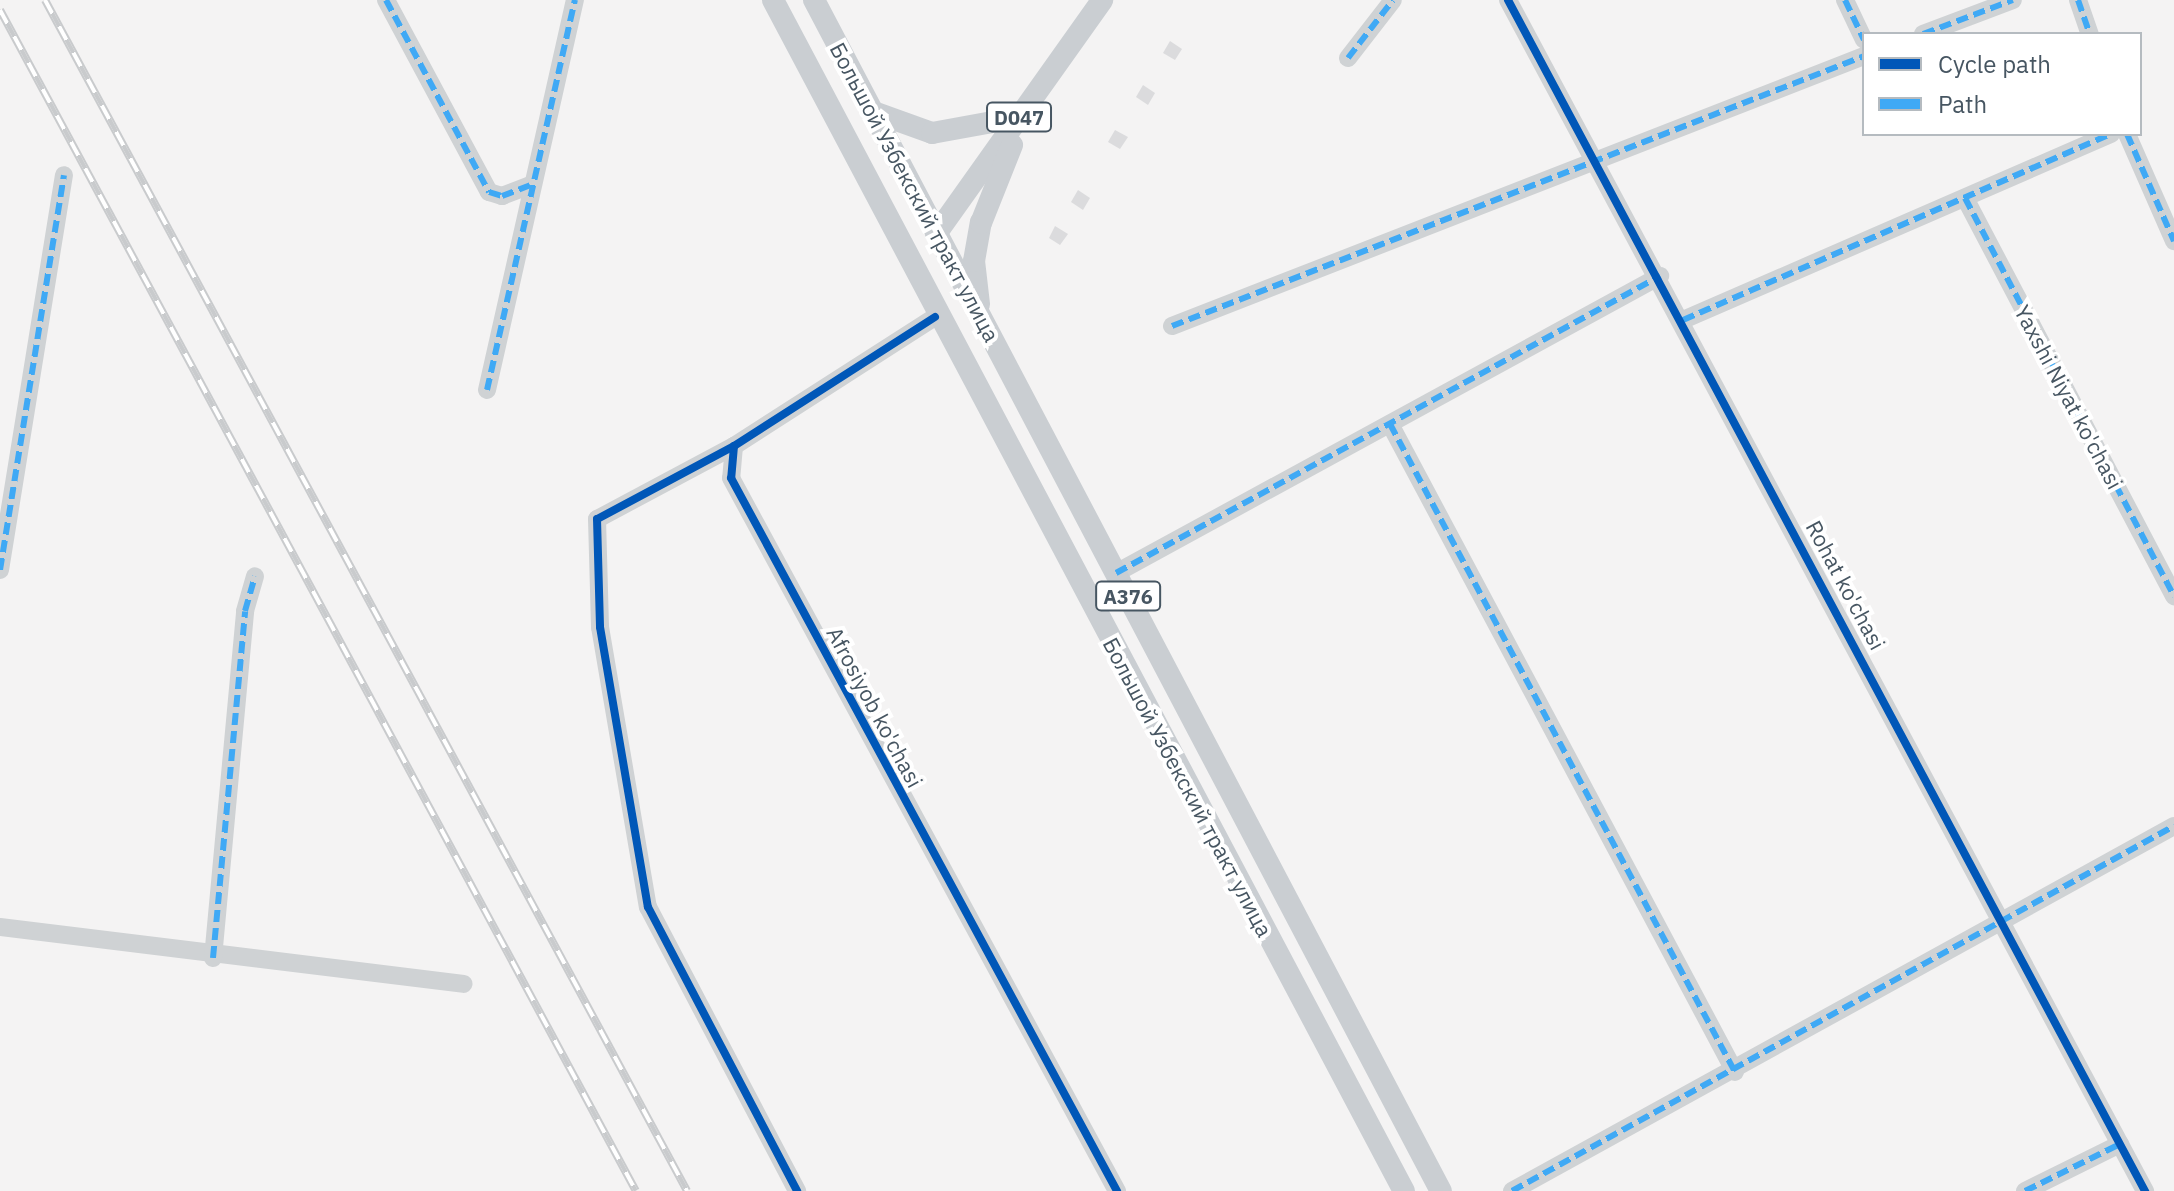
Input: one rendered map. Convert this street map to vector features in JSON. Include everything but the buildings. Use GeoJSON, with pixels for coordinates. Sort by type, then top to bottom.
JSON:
{"type":"FeatureCollection","features":[{"type":"Feature","properties":{"kind":"main road","name":"Большой Узбекский тракт улица"},"geometry":{"type":"LineString","coordinates":[[773,0],[935,317],[1404,1191]]}},
{"type":"Feature","properties":{"kind":"main road","name":"Большой Узбекский тракт улица"},"geometry":{"type":"LineString","coordinates":[[814,0],[1441,1191]]}},
{"type":"Feature","properties":{"kind":"main road","name":"D047"},"geometry":{"type":"LineString","coordinates":[[936,234],[1102,0]]}},
{"type":"Feature","properties":{"kind":"main road","name":"D047"},"geometry":{"type":"LineString","coordinates":[[871,111],[932,133],[1026,108]]}},
{"type":"Feature","properties":{"kind":"main road","name":"D047"},"geometry":{"type":"LineString","coordinates":[[980,317],[974,261],[981,223],[1026,108]]}},
{"type":"Feature","properties":{"kind":"street"},"geometry":{"type":"LineString","coordinates":[[386,0],[489,192],[502,196],[530,185]]}},
{"type":"Feature","properties":{"kind":"street"},"geometry":{"type":"LineString","coordinates":[[487,390],[530,185],[575,0]]}},
{"type":"Feature","properties":{"kind":"street"},"geometry":{"type":"LineString","coordinates":[[1348,58],[1393,0]]}},
{"type":"Feature","properties":{"kind":"street","name":"Rohat ko'chasi"},"geometry":{"type":"LineString","coordinates":[[1508,0],[1660,276],[2004,919],[2145,1191]]}},
{"type":"Feature","properties":{"kind":"street"},"geometry":{"type":"LineString","coordinates":[[1845,0],[1862,36]]}},
{"type":"Feature","properties":{"kind":"street"},"geometry":{"type":"LineString","coordinates":[[1928,32],[2013,0]]}},
{"type":"Feature","properties":{"kind":"street"},"geometry":{"type":"LineString","coordinates":[[2078,0],[2089,32]]}},
{"type":"Feature","properties":{"kind":"street"},"geometry":{"type":"LineString","coordinates":[[1172,326],[1593,158],[1862,57]]}},
{"type":"Feature","properties":{"kind":"street"},"geometry":{"type":"LineString","coordinates":[[1683,320],[2106,136]]}},
{"type":"Feature","properties":{"kind":"street"},"geometry":{"type":"LineString","coordinates":[[2128,136],[2174,241]]}},
{"type":"Feature","properties":{"kind":"street"},"geometry":{"type":"LineString","coordinates":[[0,570],[64,175]]}},
{"type":"Feature","properties":{"kind":"street","name":"Yaxshi Niyat ko'chasi"},"geometry":{"type":"LineString","coordinates":[[1965,198],[2174,596]]}},
{"type":"Feature","properties":{"kind":"street"},"geometry":{"type":"LineString","coordinates":[[1116,573],[1660,276]]}},
{"type":"Feature","properties":{"kind":"street"},"geometry":{"type":"LineString","coordinates":[[797,1191],[648,907],[600,627],[597,519],[734,446],[935,317]]}},
{"type":"Feature","properties":{"kind":"street"},"geometry":{"type":"LineString","coordinates":[[1390,424],[1735,1072]]}},
{"type":"Feature","properties":{"kind":"street","name":"Afrosiyob ko'chasi"},"geometry":{"type":"LineString","coordinates":[[734,446],[731,478],[1117,1191]]}},
{"type":"Feature","properties":{"kind":"street"},"geometry":{"type":"LineString","coordinates":[[213,958],[245,611],[255,576]]}},
{"type":"Feature","properties":{"kind":"street"},"geometry":{"type":"LineString","coordinates":[[1512,1191],[1735,1072],[2174,826]]}},
{"type":"Feature","properties":{"kind":"street"},"geometry":{"type":"LineString","coordinates":[[0,927],[213,958],[464,984]]}},
{"type":"Feature","properties":{"kind":"street"},"geometry":{"type":"LineString","coordinates":[[2025,1191],[2120,1144]]}},
{"type":"Feature","properties":{"kind":"railway"},"geometry":{"type":"LineString","coordinates":[[45,0],[687,1191]]}},
{"type":"Feature","properties":{"kind":"railway"},"geometry":{"type":"LineString","coordinates":[[0,10],[636,1191]]}},
{"type":"Feature","properties":{"kind":"marked path"},"geometry":{"type":"LineString","coordinates":[[386,0],[489,192],[502,196],[530,185]]}},
{"type":"Feature","properties":{"kind":"marked path"},"geometry":{"type":"LineString","coordinates":[[487,390],[575,0]]}},
{"type":"Feature","properties":{"kind":"marked path"},"geometry":{"type":"LineString","coordinates":[[1348,58],[1393,0]]}},
{"type":"Feature","properties":{"kind":"marked path"},"geometry":{"type":"LineString","coordinates":[[1845,0],[1862,36]]}},
{"type":"Feature","properties":{"kind":"marked path"},"geometry":{"type":"LineString","coordinates":[[1928,32],[2013,0]]}},
{"type":"Feature","properties":{"kind":"marked path"},"geometry":{"type":"LineString","coordinates":[[2078,0],[2089,32]]}},
{"type":"Feature","properties":{"kind":"marked path"},"geometry":{"type":"LineString","coordinates":[[1172,326],[1862,57]]}},
{"type":"Feature","properties":{"kind":"marked path"},"geometry":{"type":"LineString","coordinates":[[1683,320],[2106,136]]}},
{"type":"Feature","properties":{"kind":"marked path"},"geometry":{"type":"LineString","coordinates":[[2128,136],[2174,241]]}},
{"type":"Feature","properties":{"kind":"marked path"},"geometry":{"type":"LineString","coordinates":[[0,570],[64,175]]}},
{"type":"Feature","properties":{"kind":"marked path"},"geometry":{"type":"LineString","coordinates":[[1965,198],[2174,596]]}},
{"type":"Feature","properties":{"kind":"marked path"},"geometry":{"type":"LineString","coordinates":[[1116,573],[1660,276]]}},
{"type":"Feature","properties":{"kind":"marked path"},"geometry":{"type":"LineString","coordinates":[[1390,424],[1735,1072]]}},
{"type":"Feature","properties":{"kind":"marked path"},"geometry":{"type":"LineString","coordinates":[[213,958],[245,611],[255,576]]}},
{"type":"Feature","properties":{"kind":"marked path"},"geometry":{"type":"LineString","coordinates":[[1512,1191],[2174,826]]}},
{"type":"Feature","properties":{"kind":"marked path"},"geometry":{"type":"LineString","coordinates":[[2025,1191],[2120,1144]]}},
{"type":"Feature","properties":{"kind":"cycle path"},"geometry":{"type":"LineString","coordinates":[[1508,0],[2145,1191]]}},
{"type":"Feature","properties":{"kind":"cycle path"},"geometry":{"type":"LineString","coordinates":[[935,317],[734,446],[731,478],[1117,1191]]}},
{"type":"Feature","properties":{"kind":"cycle path"},"geometry":{"type":"LineString","coordinates":[[734,446],[597,519],[600,627],[648,907],[797,1191]]}}]}
